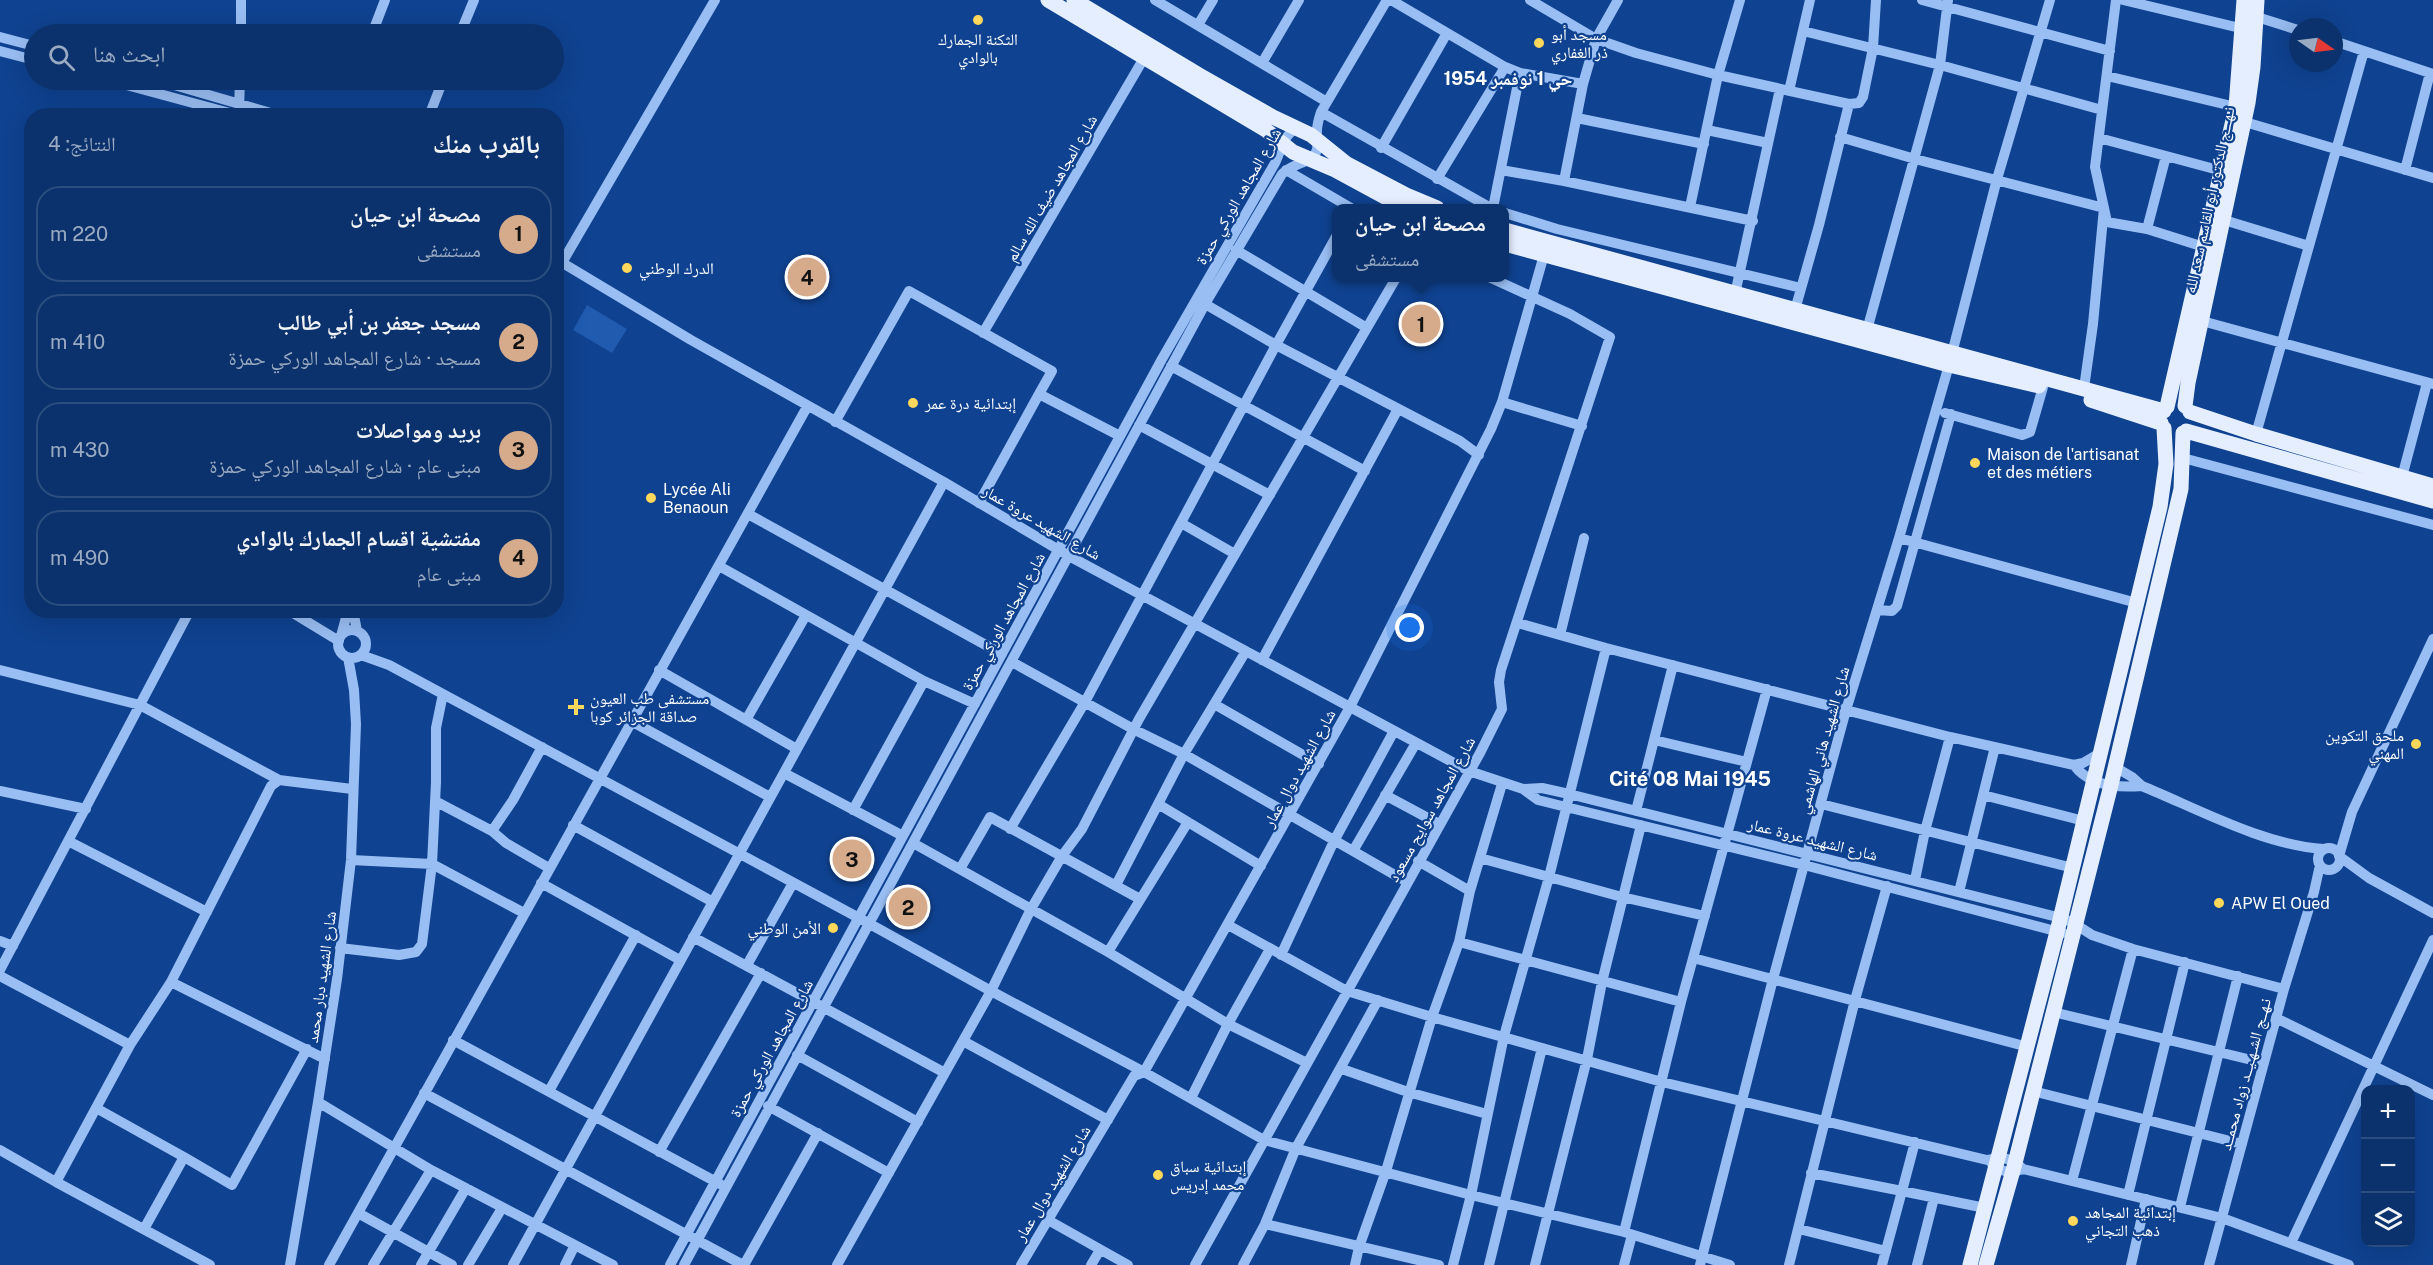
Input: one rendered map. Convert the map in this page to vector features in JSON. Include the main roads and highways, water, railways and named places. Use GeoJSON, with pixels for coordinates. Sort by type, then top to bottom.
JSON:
{"type":"FeatureCollection","features":[{"type":"Feature","properties":{"kind":"main road"},"geometry":{"type":"LineString","coordinates":[[1048,0],[1266,130],[1293,152],[1333,169],[1399,204]]}},
{"type":"Feature","properties":{"kind":"main road"},"geometry":{"type":"LineString","coordinates":[[1074,0],[1199,75],[1317,139],[1347,164],[1427,204]]}},
{"type":"Feature","properties":{"kind":"main road","name":"نـهـــج الدكتور أبو القاسم سعد الله"},"geometry":{"type":"LineString","coordinates":[[1970,1265],[1994,1162],[2028,1047],[2059,925],[2137,603],[2163,484],[2166,464],[2164,417],[2236,107],[2244,29],[2244,0]]}},
{"type":"Feature","properties":{"kind":"main road","name":"نـهـــج الدكتور أبو القاسم سعد الله"},"geometry":{"type":"LineString","coordinates":[[2188,409],[2202,321],[2245,122],[2253,67],[2257,0]]}},
{"type":"Feature","properties":{"kind":"main road"},"geometry":{"type":"LineString","coordinates":[[1509,231],[1867,330],[1915,349]]}},
{"type":"Feature","properties":{"kind":"main road"},"geometry":{"type":"LineString","coordinates":[[1509,245],[1915,349],[2135,413],[2164,417]]}},
{"type":"Feature","properties":{"kind":"main road"},"geometry":{"type":"LineString","coordinates":[[1950,359],[2131,400],[2164,417],[2171,434],[2185,432],[2433,501]]}},
{"type":"Feature","properties":{"kind":"main road"},"geometry":{"type":"LineString","coordinates":[[2131,400],[2160,394],[2174,374]]}},
{"type":"Feature","properties":{"kind":"main road"},"geometry":{"type":"LineString","coordinates":[[2164,417],[2176,404],[2256,434],[2433,486]]}},
{"type":"Feature","properties":{"kind":"main road"},"geometry":{"type":"LineString","coordinates":[[1986,1265],[2017,1168],[2033,1091],[2111,785],[2181,489],[2185,432],[2192,420],[2188,409]]}},
{"type":"Feature","properties":{"kind":"place","name":"الثكنة الجمارك بالوادي"},"geometry":{"type":"Point","coordinates":[978,20]}},
{"type":"Feature","properties":{"kind":"place","name":"مسجد أبو ذر الغفاري"},"geometry":{"type":"Point","coordinates":[1539,43]}},
{"type":"Feature","properties":{"kind":"place","name":"الدرك الوطني"},"geometry":{"type":"Point","coordinates":[627,268]}},
{"type":"Feature","properties":{"kind":"place","name":"مفتشية اقسام الجمارك بالوادي"},"geometry":{"type":"Point","coordinates":[807,277]}},
{"type":"Feature","properties":{"kind":"place","name":"مصحة ابن حيان"},"geometry":{"type":"Point","coordinates":[1421,324]}},
{"type":"Feature","properties":{"kind":"place","name":"إبتدائية درة عمر"},"geometry":{"type":"Point","coordinates":[913,403]}},
{"type":"Feature","properties":{"kind":"place","name":"Maison de l'artisanat et des métiers"},"geometry":{"type":"Point","coordinates":[1975,463]}},
{"type":"Feature","properties":{"kind":"place","name":"Lycée Ali Benaoun"},"geometry":{"type":"Point","coordinates":[651,498]}},
{"type":"Feature","properties":{"kind":"place","name":"مستشفى طب العيون صداقة الجزائر كوبا"},"geometry":{"type":"Point","coordinates":[576,707]}},
{"type":"Feature","properties":{"kind":"place","name":"ملحق التكوين المهني"},"geometry":{"type":"Point","coordinates":[2416,744]}},
{"type":"Feature","properties":{"kind":"place","name":"بريد ومواصلات"},"geometry":{"type":"Point","coordinates":[852,859]}},
{"type":"Feature","properties":{"kind":"place","name":"APW El Oued"},"geometry":{"type":"Point","coordinates":[2219,903]}},
{"type":"Feature","properties":{"kind":"place","name":"مسجد جعفر بن أبي طالب"},"geometry":{"type":"Point","coordinates":[908,907]}},
{"type":"Feature","properties":{"kind":"place","name":"الأمن الوطني"},"geometry":{"type":"Point","coordinates":[833,928]}},
{"type":"Feature","properties":{"kind":"place","name":"إبتدائية سباق محمد إدريس"},"geometry":{"type":"Point","coordinates":[1158,1175]}},
{"type":"Feature","properties":{"kind":"place","name":"إبتدائية المجاهد ذهب التجاني"},"geometry":{"type":"Point","coordinates":[2073,1221]}},
{"type":"Feature","properties":{"kind":"district","name":"حي 1 نوفمبر 1954"},"geometry":{"type":"Point","coordinates":[1508,79]}},
{"type":"Feature","properties":{"kind":"district","name":"Cité 08 Mai 1945"},"geometry":{"type":"Point","coordinates":[1690,779]}}]}
